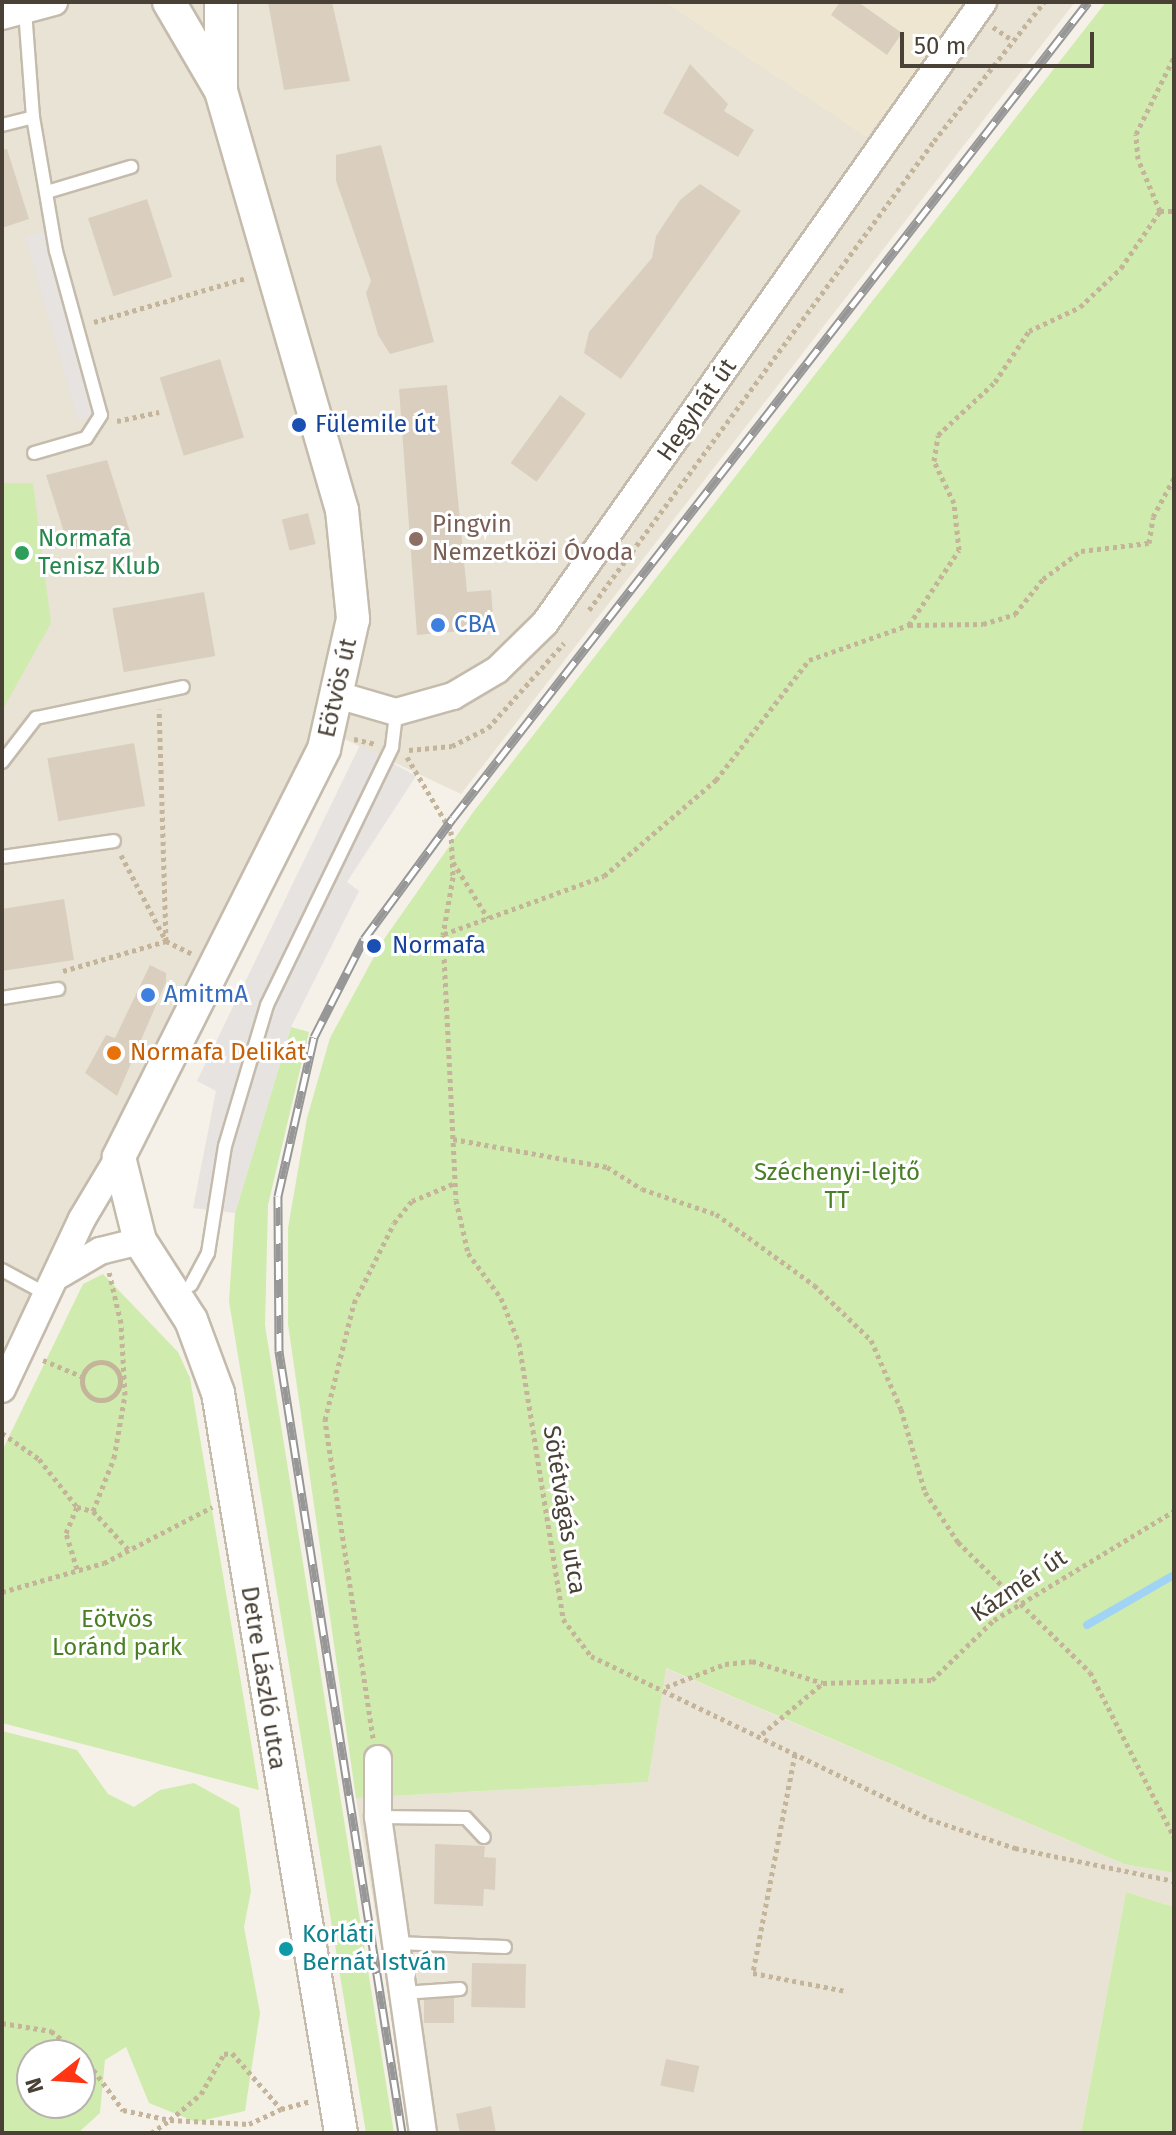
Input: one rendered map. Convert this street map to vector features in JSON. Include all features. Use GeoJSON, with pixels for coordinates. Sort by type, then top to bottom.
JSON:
{"type":"FeatureCollection","features":[{"type":"Feature","properties":{"kind":"street"},"geometry":{"type":"LineString","coordinates":[[14,13],[54,2]]}},
{"type":"Feature","properties":{"kind":"street","name":"Eötvös út"},"geometry":{"type":"LineString","coordinates":[[2,1389],[54,1286],[82,1219],[119,1157],[298,803],[341,696],[353,619],[342,510],[221,91],[169,2]]}},
{"type":"Feature","properties":{"kind":"street"},"geometry":{"type":"LineString","coordinates":[[183,2],[192,2]]}},
{"type":"Feature","properties":{"kind":"street","name":"Eötvös út"},"geometry":{"type":"LineString","coordinates":[[221,2],[221,91]]}},
{"type":"Feature","properties":{"kind":"street","name":"Hegyhát út"},"geometry":{"type":"LineString","coordinates":[[396,712],[472,687],[545,623],[983,2]]}},
{"type":"Feature","properties":{"kind":"street"},"geometry":{"type":"LineString","coordinates":[[341,696],[396,712]]}},
{"type":"Feature","properties":{"kind":"street"},"geometry":{"type":"LineString","coordinates":[[54,1286],[100,1251],[140,1241],[119,1157]]}},
{"type":"Feature","properties":{"kind":"street","name":"Detre László utca"},"geometry":{"type":"LineString","coordinates":[[140,1241],[207,1355],[235,1500],[341,2133]]}},
{"type":"Feature","properties":{"kind":"street"},"geometry":{"type":"LineString","coordinates":[[378,1759],[378,1817],[423,2133]]}},
{"type":"Feature","properties":{"kind":"lane"},"geometry":{"type":"LineString","coordinates":[[14,13],[76,327],[101,415],[86,438],[34,453]]}},
{"type":"Feature","properties":{"kind":"lane"},"geometry":{"type":"LineString","coordinates":[[2,125],[33,117]]}},
{"type":"Feature","properties":{"kind":"lane"},"geometry":{"type":"LineString","coordinates":[[47,192],[131,167]]}},
{"type":"Feature","properties":{"kind":"lane"},"geometry":{"type":"LineString","coordinates":[[2,762],[36,718],[183,687]]}},
{"type":"Feature","properties":{"kind":"lane"},"geometry":{"type":"LineString","coordinates":[[191,1285],[208,1253],[225,1146],[267,1005],[392,747],[396,712]]}},
{"type":"Feature","properties":{"kind":"lane"},"geometry":{"type":"LineString","coordinates":[[2,857],[114,841]]}},
{"type":"Feature","properties":{"kind":"lane"},"geometry":{"type":"LineString","coordinates":[[2,998],[58,989]]}},
{"type":"Feature","properties":{"kind":"lane"},"geometry":{"type":"LineString","coordinates":[[2,1270],[54,1286]]}},
{"type":"Feature","properties":{"kind":"lane"},"geometry":{"type":"LineString","coordinates":[[378,1817],[466,1818],[484,1837]]}},
{"type":"Feature","properties":{"kind":"lane"},"geometry":{"type":"LineString","coordinates":[[395,1943],[505,1947]]}},
{"type":"Feature","properties":{"kind":"lane"},"geometry":{"type":"LineString","coordinates":[[403,1993],[460,1989]]}},
{"type":"Feature","properties":{"kind":"path"},"geometry":{"type":"LineString","coordinates":[[581,621],[934,141],[1044,2]]}},
{"type":"Feature","properties":{"kind":"path"},"geometry":{"type":"LineString","coordinates":[[1160,211],[1138,159],[1136,134],[1174,57]]}},
{"type":"Feature","properties":{"kind":"path"},"geometry":{"type":"LineString","coordinates":[[1160,211],[1174,211]]}},
{"type":"Feature","properties":{"kind":"path"},"geometry":{"type":"LineString","coordinates":[[909,625],[959,550],[954,503],[934,461],[938,435],[995,382],[1029,331],[1080,307],[1121,268],[1160,211]]}},
{"type":"Feature","properties":{"kind":"path"},"geometry":{"type":"LineString","coordinates":[[76,327],[246,278],[249,289]]}},
{"type":"Feature","properties":{"kind":"path"},"geometry":{"type":"LineString","coordinates":[[101,415],[120,422],[159,412]]}},
{"type":"Feature","properties":{"kind":"path"},"geometry":{"type":"LineString","coordinates":[[443,935],[604,876],[716,780],[809,660],[909,625],[983,624],[1015,614],[1043,579],[1081,551],[1149,543],[1153,517],[1174,478]]}},
{"type":"Feature","properties":{"kind":"path"},"geometry":{"type":"LineString","coordinates":[[392,747],[435,750],[471,739],[536,682],[572,633]]}},
{"type":"Feature","properties":{"kind":"path"},"geometry":{"type":"LineString","coordinates":[[158,692],[166,941]]}},
{"type":"Feature","properties":{"kind":"path","name":"Sötétvágás utca"},"geometry":{"type":"LineString","coordinates":[[412,760],[450,822],[453,861],[443,935],[455,1183],[468,1253],[501,1298],[519,1343],[563,1619],[591,1656],[665,1688],[762,1734],[795,1754],[973,1837],[1174,1881]]}},
{"type":"Feature","properties":{"kind":"path"},"geometry":{"type":"LineString","coordinates":[[114,841],[166,941],[198,956]]}},
{"type":"Feature","properties":{"kind":"path"},"geometry":{"type":"LineString","coordinates":[[453,861],[488,919]]}},
{"type":"Feature","properties":{"kind":"path"},"geometry":{"type":"LineString","coordinates":[[52,972],[91,967],[166,941]]}},
{"type":"Feature","properties":{"kind":"path"},"geometry":{"type":"LineString","coordinates":[[453,1139],[607,1167],[642,1189],[716,1214],[814,1285],[871,1340],[901,1409],[925,1492],[958,1542],[1024,1600],[1090,1672],[1174,1837]]}},
{"type":"Feature","properties":{"kind":"path"},"geometry":{"type":"LineString","coordinates":[[378,1759],[360,1685],[325,1420],[354,1303],[394,1223],[412,1201],[455,1183]]}},
{"type":"Feature","properties":{"kind":"path"},"geometry":{"type":"LineString","coordinates":[[83,1377],[84,1389],[98,1399],[115,1394],[125,1361],[119,1312],[100,1251]]}},
{"type":"Feature","properties":{"kind":"path"},"geometry":{"type":"LineString","coordinates":[[22,1349],[83,1377]]}},
{"type":"Feature","properties":{"kind":"path"},"geometry":{"type":"LineString","coordinates":[[83,1377],[102,1362],[118,1371],[125,1395],[114,1458],[93,1511]]}},
{"type":"Feature","properties":{"kind":"path"},"geometry":{"type":"LineString","coordinates":[[2,1433],[39,1459],[77,1507],[93,1511],[128,1549]]}},
{"type":"Feature","properties":{"kind":"path"},"geometry":{"type":"LineString","coordinates":[[2,1592],[77,1569],[128,1549],[235,1500]]}},
{"type":"Feature","properties":{"kind":"path"},"geometry":{"type":"LineString","coordinates":[[77,1507],[66,1533],[77,1569]]}},
{"type":"Feature","properties":{"kind":"path","name":"Kázmér út"},"geometry":{"type":"LineString","coordinates":[[665,1688],[725,1664],[752,1661],[823,1683],[932,1680],[994,1620],[1174,1511]]}},
{"type":"Feature","properties":{"kind":"path"},"geometry":{"type":"LineString","coordinates":[[762,1734],[823,1683]]}},
{"type":"Feature","properties":{"kind":"path"},"geometry":{"type":"LineString","coordinates":[[795,1754],[753,1973],[846,1991]]}},
{"type":"Feature","properties":{"kind":"path"},"geometry":{"type":"LineString","coordinates":[[2,2023],[51,2031],[84,2057],[123,2110],[170,2120],[249,2124],[281,2109],[335,2095]]}},
{"type":"Feature","properties":{"kind":"path"},"geometry":{"type":"LineString","coordinates":[[151,2133],[201,2094],[224,2054],[232,2053],[281,2109]]}},
{"type":"Feature","properties":{"kind":"shaded area"},"geometry":{"type":"Polygon","coordinates":[[[2,2],[666,2],[866,136],[969,2],[1075,2],[461,794],[317,726],[304,770],[2,1350],[2,2]]]}},
{"type":"Feature","properties":{"kind":"shaded area"},"geometry":{"type":"Polygon","coordinates":[[[666,2],[969,2],[866,136],[666,2]]]}},
{"type":"Feature","properties":{"kind":"shaded area"},"geometry":{"type":"Polygon","coordinates":[[[53,229],[101,415],[78,421],[25,237],[53,229]]]}},
{"type":"Feature","properties":{"kind":"shaded area"},"geometry":{"type":"Polygon","coordinates":[[[360,745],[416,776],[347,882],[359,891],[291,1027],[235,1213],[193,1208],[216,1091],[197,1081],[360,745]]]}},
{"type":"Feature","properties":{"kind":"shaded area"},"geometry":{"type":"Polygon","coordinates":[[[665,1668],[1124,1864],[1174,1873],[1174,1907],[1126,1892],[1081,2133],[412,2133],[356,1798],[648,1782],[665,1668]]]}},
{"type":"Feature","properties":{"kind":"green space","name":"Széchenyi-lejtő TT"},"geometry":{"type":"Polygon","coordinates":[[[1106,2],[1174,2],[1174,1873],[1124,1864],[666,1668],[648,1782],[356,1798],[288,1324],[288,1228],[307,1118],[330,1038],[382,942],[474,811],[1106,2]]]}},
{"type":"Feature","properties":{"kind":"green space","name":"Normafa Tenisz Klub"},"geometry":{"type":"Polygon","coordinates":[[[2,483],[33,483],[51,623],[2,711],[2,483]]]}},
{"type":"Feature","properties":{"kind":"green space"},"geometry":{"type":"Polygon","coordinates":[[[291,1027],[309,1032],[268,1205],[265,1325],[394,2133],[366,2133],[229,1301],[235,1213],[291,1027]]]}},
{"type":"Feature","properties":{"kind":"green space","name":"Eötvös Loránd park"},"geometry":{"type":"Polygon","coordinates":[[[103,1274],[178,1352],[190,1378],[259,1790],[2,1723],[2,1451],[83,1284],[103,1274]]]}},
{"type":"Feature","properties":{"kind":"green space"},"geometry":{"type":"Polygon","coordinates":[[[2,1731],[77,1750],[108,1794],[134,1807],[160,1790],[194,1783],[239,1808],[251,1891],[244,1927],[260,2013],[245,2111],[196,2122],[149,2103],[126,2047],[105,2060],[100,2113],[96,2117],[96,2039],[16,2039],[16,2119],[93,2119],[78,2133],[2,2133],[2,1731]]]}},
{"type":"Feature","properties":{"kind":"green space"},"geometry":{"type":"Polygon","coordinates":[[[1126,1892],[1174,1907],[1174,2133],[1081,2133],[1126,1892]]]}},
{"type":"Feature","properties":{"kind":"building"},"geometry":{"type":"Polygon","coordinates":[[[268,2],[332,2],[350,81],[284,90],[268,2]]]}},
{"type":"Feature","properties":{"kind":"building"},"geometry":{"type":"Polygon","coordinates":[[[840,2],[858,2],[902,33],[887,55],[831,15],[840,2]]]}},
{"type":"Feature","properties":{"kind":"building"},"geometry":{"type":"Polygon","coordinates":[[[690,64],[728,104],[724,111],[754,130],[738,157],[663,113],[690,64]]]}},
{"type":"Feature","properties":{"kind":"building"},"geometry":{"type":"Polygon","coordinates":[[[381,145],[434,342],[390,354],[378,335],[366,293],[371,281],[336,181],[336,155],[381,145]]]}},
{"type":"Feature","properties":{"kind":"building"},"geometry":{"type":"Polygon","coordinates":[[[7,149],[29,219],[2,228],[2,150],[7,149]]]}},
{"type":"Feature","properties":{"kind":"building"},"geometry":{"type":"Polygon","coordinates":[[[700,184],[741,211],[621,379],[584,353],[589,332],[652,258],[656,236],[680,200],[700,184]]]}},
{"type":"Feature","properties":{"kind":"building"},"geometry":{"type":"Polygon","coordinates":[[[147,199],[172,277],[113,296],[88,218],[147,199]]]}},
{"type":"Feature","properties":{"kind":"building"},"geometry":{"type":"Polygon","coordinates":[[[220,359],[244,437],[184,456],[160,377],[220,359]]]}},
{"type":"Feature","properties":{"kind":"building"},"geometry":{"type":"Polygon","coordinates":[[[447,385],[467,592],[491,590],[494,628],[417,635],[399,389],[447,385]]]}},
{"type":"Feature","properties":{"kind":"building"},"geometry":{"type":"Polygon","coordinates":[[[560,395],[586,414],[537,482],[511,463],[560,395]]]}},
{"type":"Feature","properties":{"kind":"building"},"geometry":{"type":"Polygon","coordinates":[[[107,460],[132,538],[69,548],[46,475],[107,460]]]}},
{"type":"Feature","properties":{"kind":"building"},"geometry":{"type":"Polygon","coordinates":[[[308,513],[316,544],[290,551],[282,520],[308,513]]]}},
{"type":"Feature","properties":{"kind":"building"},"geometry":{"type":"Polygon","coordinates":[[[204,592],[215,656],[124,672],[112,608],[204,592]]]}},
{"type":"Feature","properties":{"kind":"building"},"geometry":{"type":"Polygon","coordinates":[[[134,743],[145,806],[58,821],[47,758],[134,743]]]}},
{"type":"Feature","properties":{"kind":"building"},"geometry":{"type":"Polygon","coordinates":[[[64,899],[74,960],[2,971],[2,909],[64,899]]]}},
{"type":"Feature","properties":{"kind":"building"},"geometry":{"type":"Polygon","coordinates":[[[150,965],[166,973],[166,982],[117,1096],[85,1073],[106,1035],[115,1038],[150,965]]]}},
{"type":"Feature","properties":{"kind":"building"},"geometry":{"type":"Polygon","coordinates":[[[435,1844],[485,1846],[484,1857],[496,1858],[495,1890],[484,1889],[483,1906],[434,1904],[435,1844]]]}},
{"type":"Feature","properties":{"kind":"building"},"geometry":{"type":"Polygon","coordinates":[[[472,1963],[526,1964],[525,2008],[471,2007],[472,1963]]]}},
{"type":"Feature","properties":{"kind":"building"},"geometry":{"type":"Polygon","coordinates":[[[424,1998],[454,1998],[454,2023],[424,2023],[424,1998]]]}},
{"type":"Feature","properties":{"kind":"building"},"geometry":{"type":"Polygon","coordinates":[[[666,2059],[699,2066],[694,2092],[660,2085],[666,2059]]]}},
{"type":"Feature","properties":{"kind":"building"},"geometry":{"type":"Polygon","coordinates":[[[491,2106],[496,2133],[460,2133],[456,2114],[491,2106]]]}},
{"type":"Feature","properties":{"kind":"waterway"},"geometry":{"type":"LineString","coordinates":[[1087,1625],[1174,1575]]}},
{"type":"Feature","properties":{"kind":"railway"},"geometry":{"type":"LineString","coordinates":[[402,2133],[279,1351],[278,1196],[314,1037],[364,939],[453,818],[1088,2]]}},
{"type":"Feature","properties":{"kind":"place","name":"Fülemile út"},"geometry":{"type":"Point","coordinates":[299,425]}},
{"type":"Feature","properties":{"kind":"place","name":"Pingvin Nemzetközi Óvoda"},"geometry":{"type":"Point","coordinates":[416,539]}},
{"type":"Feature","properties":{"kind":"place","name":"Normafa Tenisz Klub"},"geometry":{"type":"Point","coordinates":[22,553]}},
{"type":"Feature","properties":{"kind":"place","name":"CBA"},"geometry":{"type":"Point","coordinates":[438,625]}},
{"type":"Feature","properties":{"kind":"place","name":"Normafa"},"geometry":{"type":"Point","coordinates":[374,946]}},
{"type":"Feature","properties":{"kind":"place","name":"AmitmA"},"geometry":{"type":"Point","coordinates":[148,995]}},
{"type":"Feature","properties":{"kind":"place","name":"Normafa Delikát"},"geometry":{"type":"Point","coordinates":[114,1053]}},
{"type":"Feature","properties":{"kind":"place","name":"Korláti Bernát István"},"geometry":{"type":"Point","coordinates":[286,1949]}}]}
